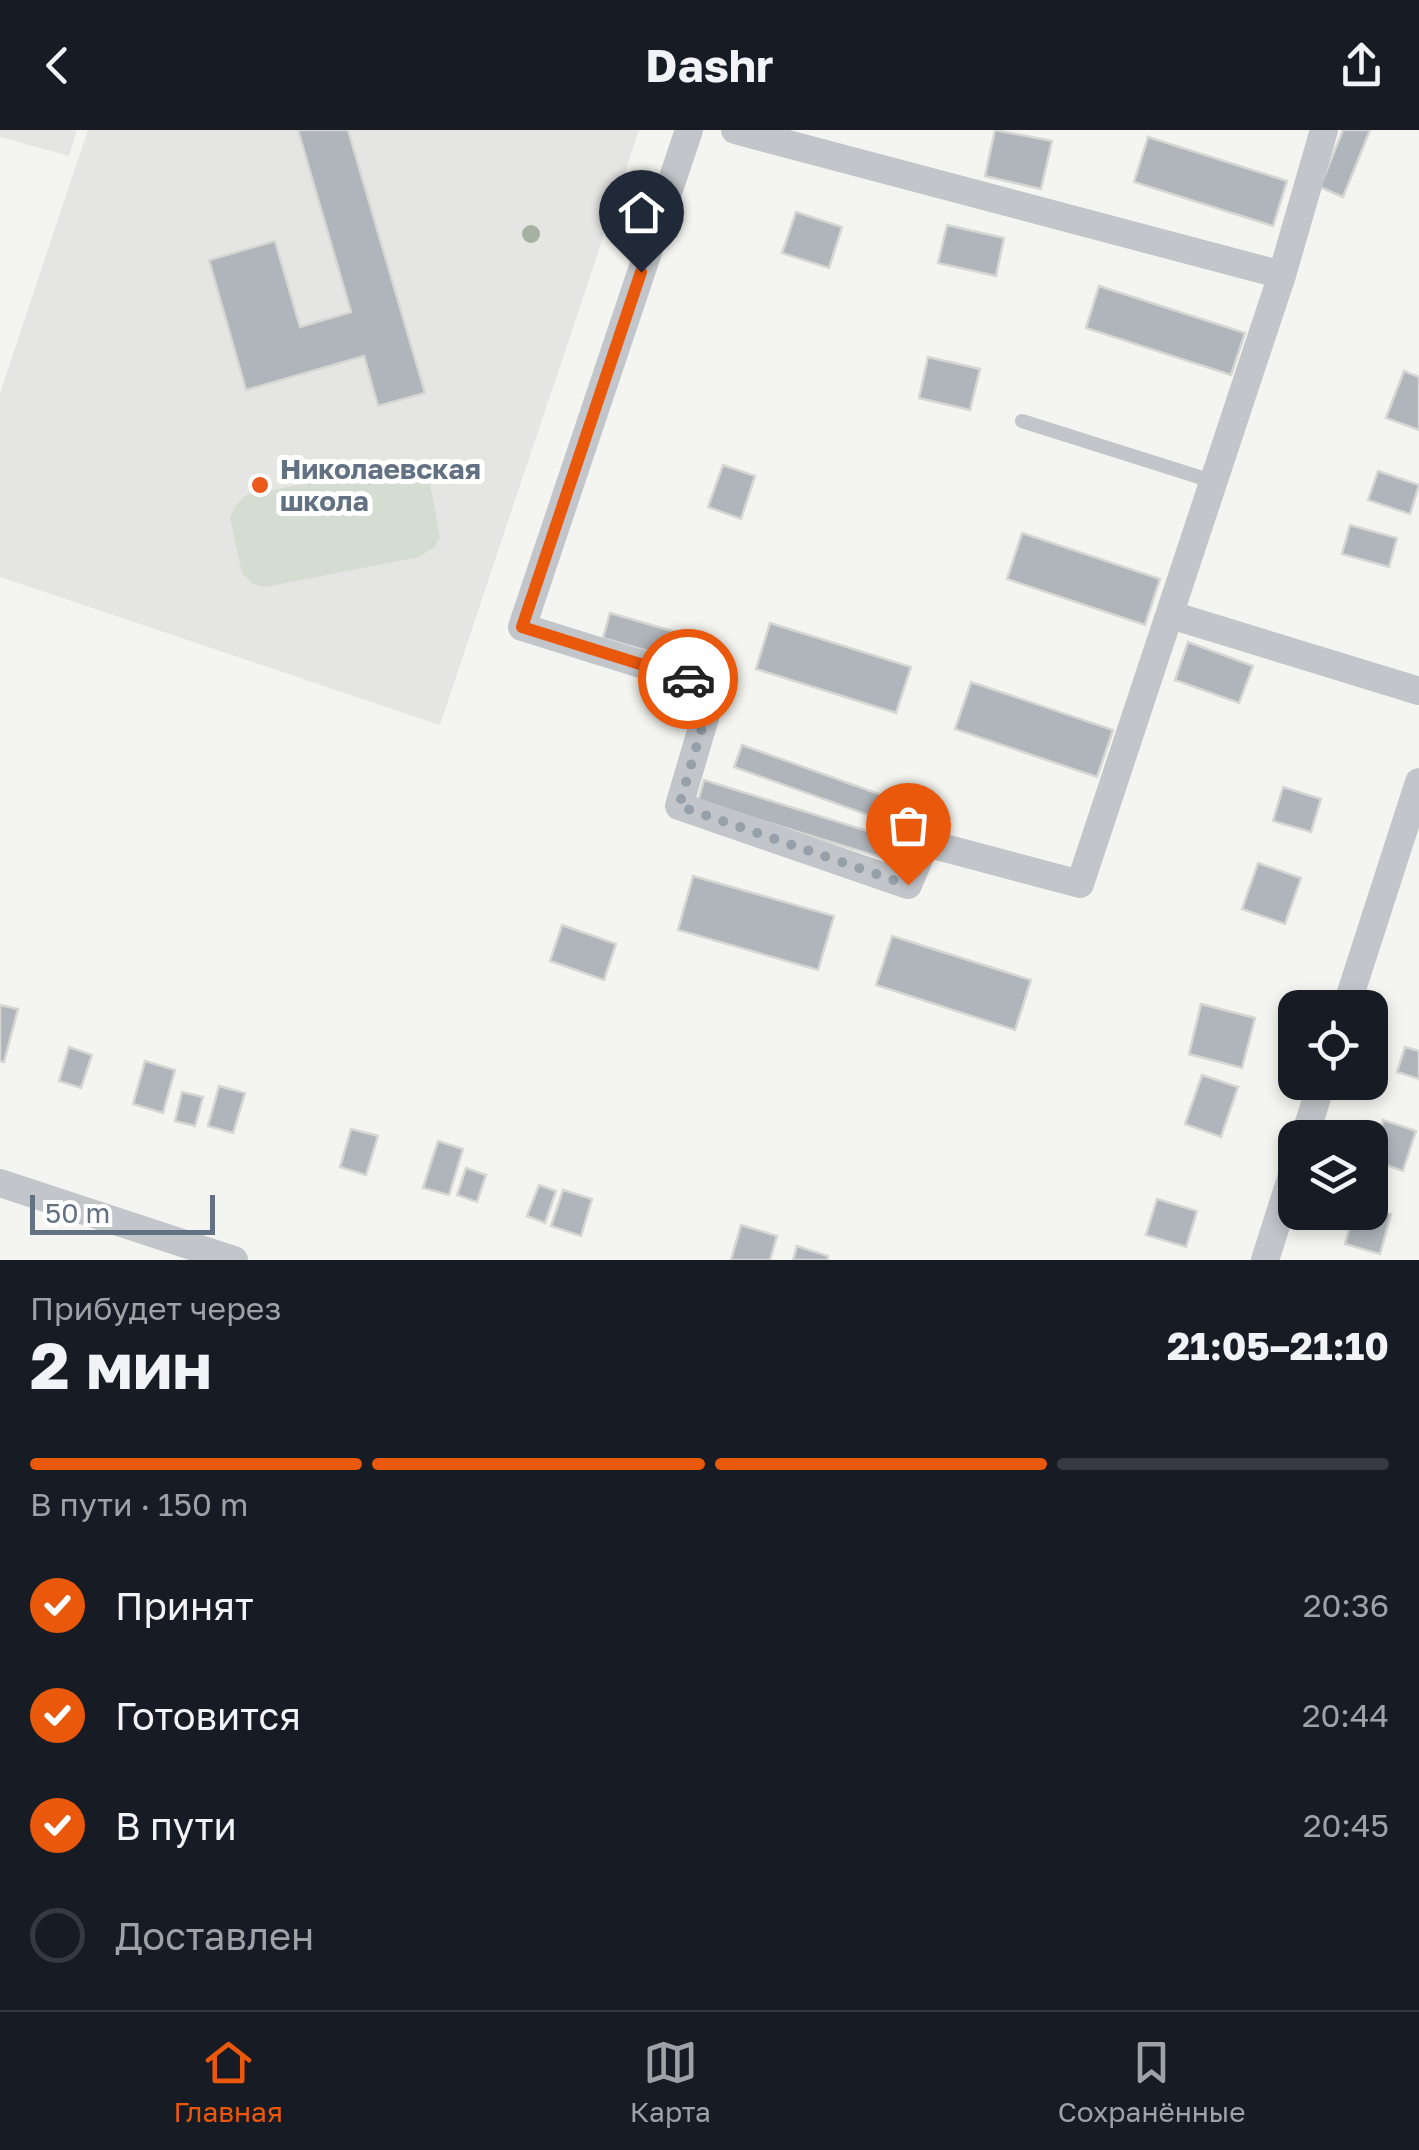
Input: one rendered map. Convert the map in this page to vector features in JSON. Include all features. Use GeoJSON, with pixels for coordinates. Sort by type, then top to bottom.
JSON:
{"type":"FeatureCollection","features":[{"type":"Feature","properties":{"kind":"street"},"geometry":{"type":"LineString","coordinates":[[688,130],[522,627],[714,687],[679,806],[908,885],[926,843],[1080,884],[1172,615],[1282,275],[1324,130]]}},
{"type":"Feature","properties":{"kind":"street"},"geometry":{"type":"LineString","coordinates":[[735,130],[1282,275]]}},
{"type":"Feature","properties":{"kind":"street"},"geometry":{"type":"LineString","coordinates":[[1172,615],[1419,691]]}},
{"type":"Feature","properties":{"kind":"street"},"geometry":{"type":"LineString","coordinates":[[1352,990],[1419,782]]}},
{"type":"Feature","properties":{"kind":"street"},"geometry":{"type":"LineString","coordinates":[[0,1183],[234,1260]]}},
{"type":"Feature","properties":{"kind":"street"},"geometry":{"type":"LineString","coordinates":[[1264,1260],[1278,1218]]}},
{"type":"Feature","properties":{"kind":"lane"},"geometry":{"type":"LineString","coordinates":[[1022,421],[1215,482]]}},
{"type":"Feature","properties":{"kind":"shaded area"},"geometry":{"type":"Polygon","coordinates":[[[0,130],[77,130],[69,156],[0,137],[0,130]]]}},
{"type":"Feature","properties":{"kind":"shaded area","name":"Николаевская школа"},"geometry":{"type":"Polygon","coordinates":[[[88,130],[639,130],[440,725],[0,577],[0,393],[88,130]]]}},
{"type":"Feature","properties":{"kind":"shaded area"},"geometry":{"type":"Polygon","coordinates":[[[408,464],[429,479],[440,537],[435,547],[419,557],[265,587],[253,584],[242,573],[230,518],[246,495],[408,464]]]}},
{"type":"Feature","properties":{"kind":"building"},"geometry":{"type":"Polygon","coordinates":[[[298,130],[348,130],[425,393],[378,406],[364,356],[246,390],[209,260],[275,241],[300,327],[351,312],[298,130]]]}},
{"type":"Feature","properties":{"kind":"building"},"geometry":{"type":"Polygon","coordinates":[[[995,130],[1052,141],[1041,189],[985,176],[995,130]]]}},
{"type":"Feature","properties":{"kind":"building"},"geometry":{"type":"Polygon","coordinates":[[[1343,130],[1370,130],[1343,197],[1320,187],[1343,130]]]}},
{"type":"Feature","properties":{"kind":"building"},"geometry":{"type":"Polygon","coordinates":[[[1148,137],[1287,181],[1273,226],[1134,182],[1148,137]]]}},
{"type":"Feature","properties":{"kind":"building"},"geometry":{"type":"Polygon","coordinates":[[[796,212],[842,227],[829,268],[782,253],[796,212]]]}},
{"type":"Feature","properties":{"kind":"building"},"geometry":{"type":"Polygon","coordinates":[[[947,225],[1004,238],[996,276],[938,263],[947,225]]]}},
{"type":"Feature","properties":{"kind":"building"},"geometry":{"type":"Polygon","coordinates":[[[1099,286],[1245,333],[1231,375],[1086,328],[1099,286]]]}},
{"type":"Feature","properties":{"kind":"building"},"geometry":{"type":"Polygon","coordinates":[[[928,357],[980,369],[970,410],[919,398],[928,357]]]}},
{"type":"Feature","properties":{"kind":"building"},"geometry":{"type":"Polygon","coordinates":[[[1404,371],[1419,377],[1419,430],[1386,418],[1404,371]]]}},
{"type":"Feature","properties":{"kind":"building"},"geometry":{"type":"Polygon","coordinates":[[[723,465],[755,476],[741,519],[708,507],[723,465]]]}},
{"type":"Feature","properties":{"kind":"building"},"geometry":{"type":"Polygon","coordinates":[[[1378,471],[1419,485],[1410,514],[1368,500],[1378,471]]]}},
{"type":"Feature","properties":{"kind":"building"},"geometry":{"type":"Polygon","coordinates":[[[1350,525],[1397,538],[1389,567],[1342,554],[1350,525]]]}},
{"type":"Feature","properties":{"kind":"building"},"geometry":{"type":"Polygon","coordinates":[[[1022,533],[1160,579],[1145,625],[1007,579],[1022,533]]]}},
{"type":"Feature","properties":{"kind":"building"},"geometry":{"type":"Polygon","coordinates":[[[610,613],[717,644],[710,669],[603,638],[610,613]]]}},
{"type":"Feature","properties":{"kind":"building"},"geometry":{"type":"Polygon","coordinates":[[[770,623],[911,667],[896,713],[756,669],[770,623]]]}},
{"type":"Feature","properties":{"kind":"building"},"geometry":{"type":"Polygon","coordinates":[[[1188,642],[1253,666],[1239,703],[1175,680],[1188,642]]]}},
{"type":"Feature","properties":{"kind":"building"},"geometry":{"type":"Polygon","coordinates":[[[971,682],[1113,730],[1097,777],[955,729],[971,682]]]}},
{"type":"Feature","properties":{"kind":"building"},"geometry":{"type":"Polygon","coordinates":[[[742,745],[904,803],[896,825],[734,767],[742,745]]]}},
{"type":"Feature","properties":{"kind":"building"},"geometry":{"type":"Polygon","coordinates":[[[704,780],[906,843],[899,863],[698,801],[704,780]]]}},
{"type":"Feature","properties":{"kind":"building"},"geometry":{"type":"Polygon","coordinates":[[[1283,787],[1321,799],[1311,832],[1273,821],[1283,787]]]}},
{"type":"Feature","properties":{"kind":"building"},"geometry":{"type":"Polygon","coordinates":[[[1258,863],[1301,878],[1285,924],[1242,909],[1258,863]]]}},
{"type":"Feature","properties":{"kind":"building"},"geometry":{"type":"Polygon","coordinates":[[[693,876],[834,916],[818,970],[678,930],[693,876]]]}},
{"type":"Feature","properties":{"kind":"building"},"geometry":{"type":"Polygon","coordinates":[[[562,925],[616,944],[604,980],[550,961],[562,925]]]}},
{"type":"Feature","properties":{"kind":"building"},"geometry":{"type":"Polygon","coordinates":[[[892,936],[1031,980],[1015,1030],[876,985],[892,936]]]}},
{"type":"Feature","properties":{"kind":"building"},"geometry":{"type":"Polygon","coordinates":[[[1201,1004],[1255,1018],[1242,1068],[1189,1054],[1201,1004]]]}},
{"type":"Feature","properties":{"kind":"building"},"geometry":{"type":"Polygon","coordinates":[[[0,1005],[18,1009],[4,1062],[0,1061],[0,1005]]]}},
{"type":"Feature","properties":{"kind":"building"},"geometry":{"type":"Polygon","coordinates":[[[69,1047],[92,1055],[81,1088],[59,1081],[69,1047]]]}},
{"type":"Feature","properties":{"kind":"building"},"geometry":{"type":"Polygon","coordinates":[[[1405,1047],[1419,1051],[1419,1079],[1397,1072],[1405,1047]]]}},
{"type":"Feature","properties":{"kind":"building"},"geometry":{"type":"Polygon","coordinates":[[[145,1061],[175,1070],[163,1113],[133,1104],[145,1061]]]}},
{"type":"Feature","properties":{"kind":"building"},"geometry":{"type":"Polygon","coordinates":[[[1202,1075],[1238,1087],[1221,1137],[1185,1124],[1202,1075]]]}},
{"type":"Feature","properties":{"kind":"building"},"geometry":{"type":"Polygon","coordinates":[[[219,1086],[245,1093],[233,1133],[208,1126],[219,1086]]]}},
{"type":"Feature","properties":{"kind":"building"},"geometry":{"type":"Polygon","coordinates":[[[182,1092],[203,1097],[195,1126],[175,1121],[182,1092]]]}},
{"type":"Feature","properties":{"kind":"building"},"geometry":{"type":"Polygon","coordinates":[[[1388,1122],[1416,1131],[1403,1171],[1388,1166],[1388,1122]]]}},
{"type":"Feature","properties":{"kind":"building"},"geometry":{"type":"Polygon","coordinates":[[[351,1129],[378,1136],[366,1175],[340,1167],[351,1129]]]}},
{"type":"Feature","properties":{"kind":"building"},"geometry":{"type":"Polygon","coordinates":[[[438,1141],[463,1149],[449,1195],[423,1188],[438,1141]]]}},
{"type":"Feature","properties":{"kind":"building"},"geometry":{"type":"Polygon","coordinates":[[[466,1168],[486,1175],[477,1202],[457,1195],[466,1168]]]}},
{"type":"Feature","properties":{"kind":"building"},"geometry":{"type":"Polygon","coordinates":[[[539,1185],[556,1191],[545,1223],[527,1216],[539,1185]]]}},
{"type":"Feature","properties":{"kind":"building"},"geometry":{"type":"Polygon","coordinates":[[[563,1190],[592,1199],[581,1236],[551,1226],[563,1190]]]}},
{"type":"Feature","properties":{"kind":"building"},"geometry":{"type":"Polygon","coordinates":[[[1157,1199],[1197,1211],[1186,1247],[1146,1235],[1157,1199]]]}},
{"type":"Feature","properties":{"kind":"building"},"geometry":{"type":"Polygon","coordinates":[[[741,1225],[777,1236],[770,1260],[731,1260],[741,1225]]]}},
{"type":"Feature","properties":{"kind":"building"},"geometry":{"type":"Polygon","coordinates":[[[1349,1230],[1387,1230],[1380,1254],[1345,1244],[1349,1230]]]}},
{"type":"Feature","properties":{"kind":"building"},"geometry":{"type":"Polygon","coordinates":[[[797,1246],[828,1256],[827,1260],[793,1260],[797,1246]]]}},
{"type":"Feature","properties":{"kind":"way so far"},"geometry":{"type":"LineString","coordinates":[[688,679],[714,687],[679,806],[908,885]]}},
{"type":"Feature","properties":{"kind":"place","name":"Николаевская школа"},"geometry":{"type":"Point","coordinates":[260,485]}},
{"type":"Feature","properties":{"kind":"route"},"geometry":{"type":"LineString","coordinates":[[641,272],[522,627],[688,679]]}}]}
